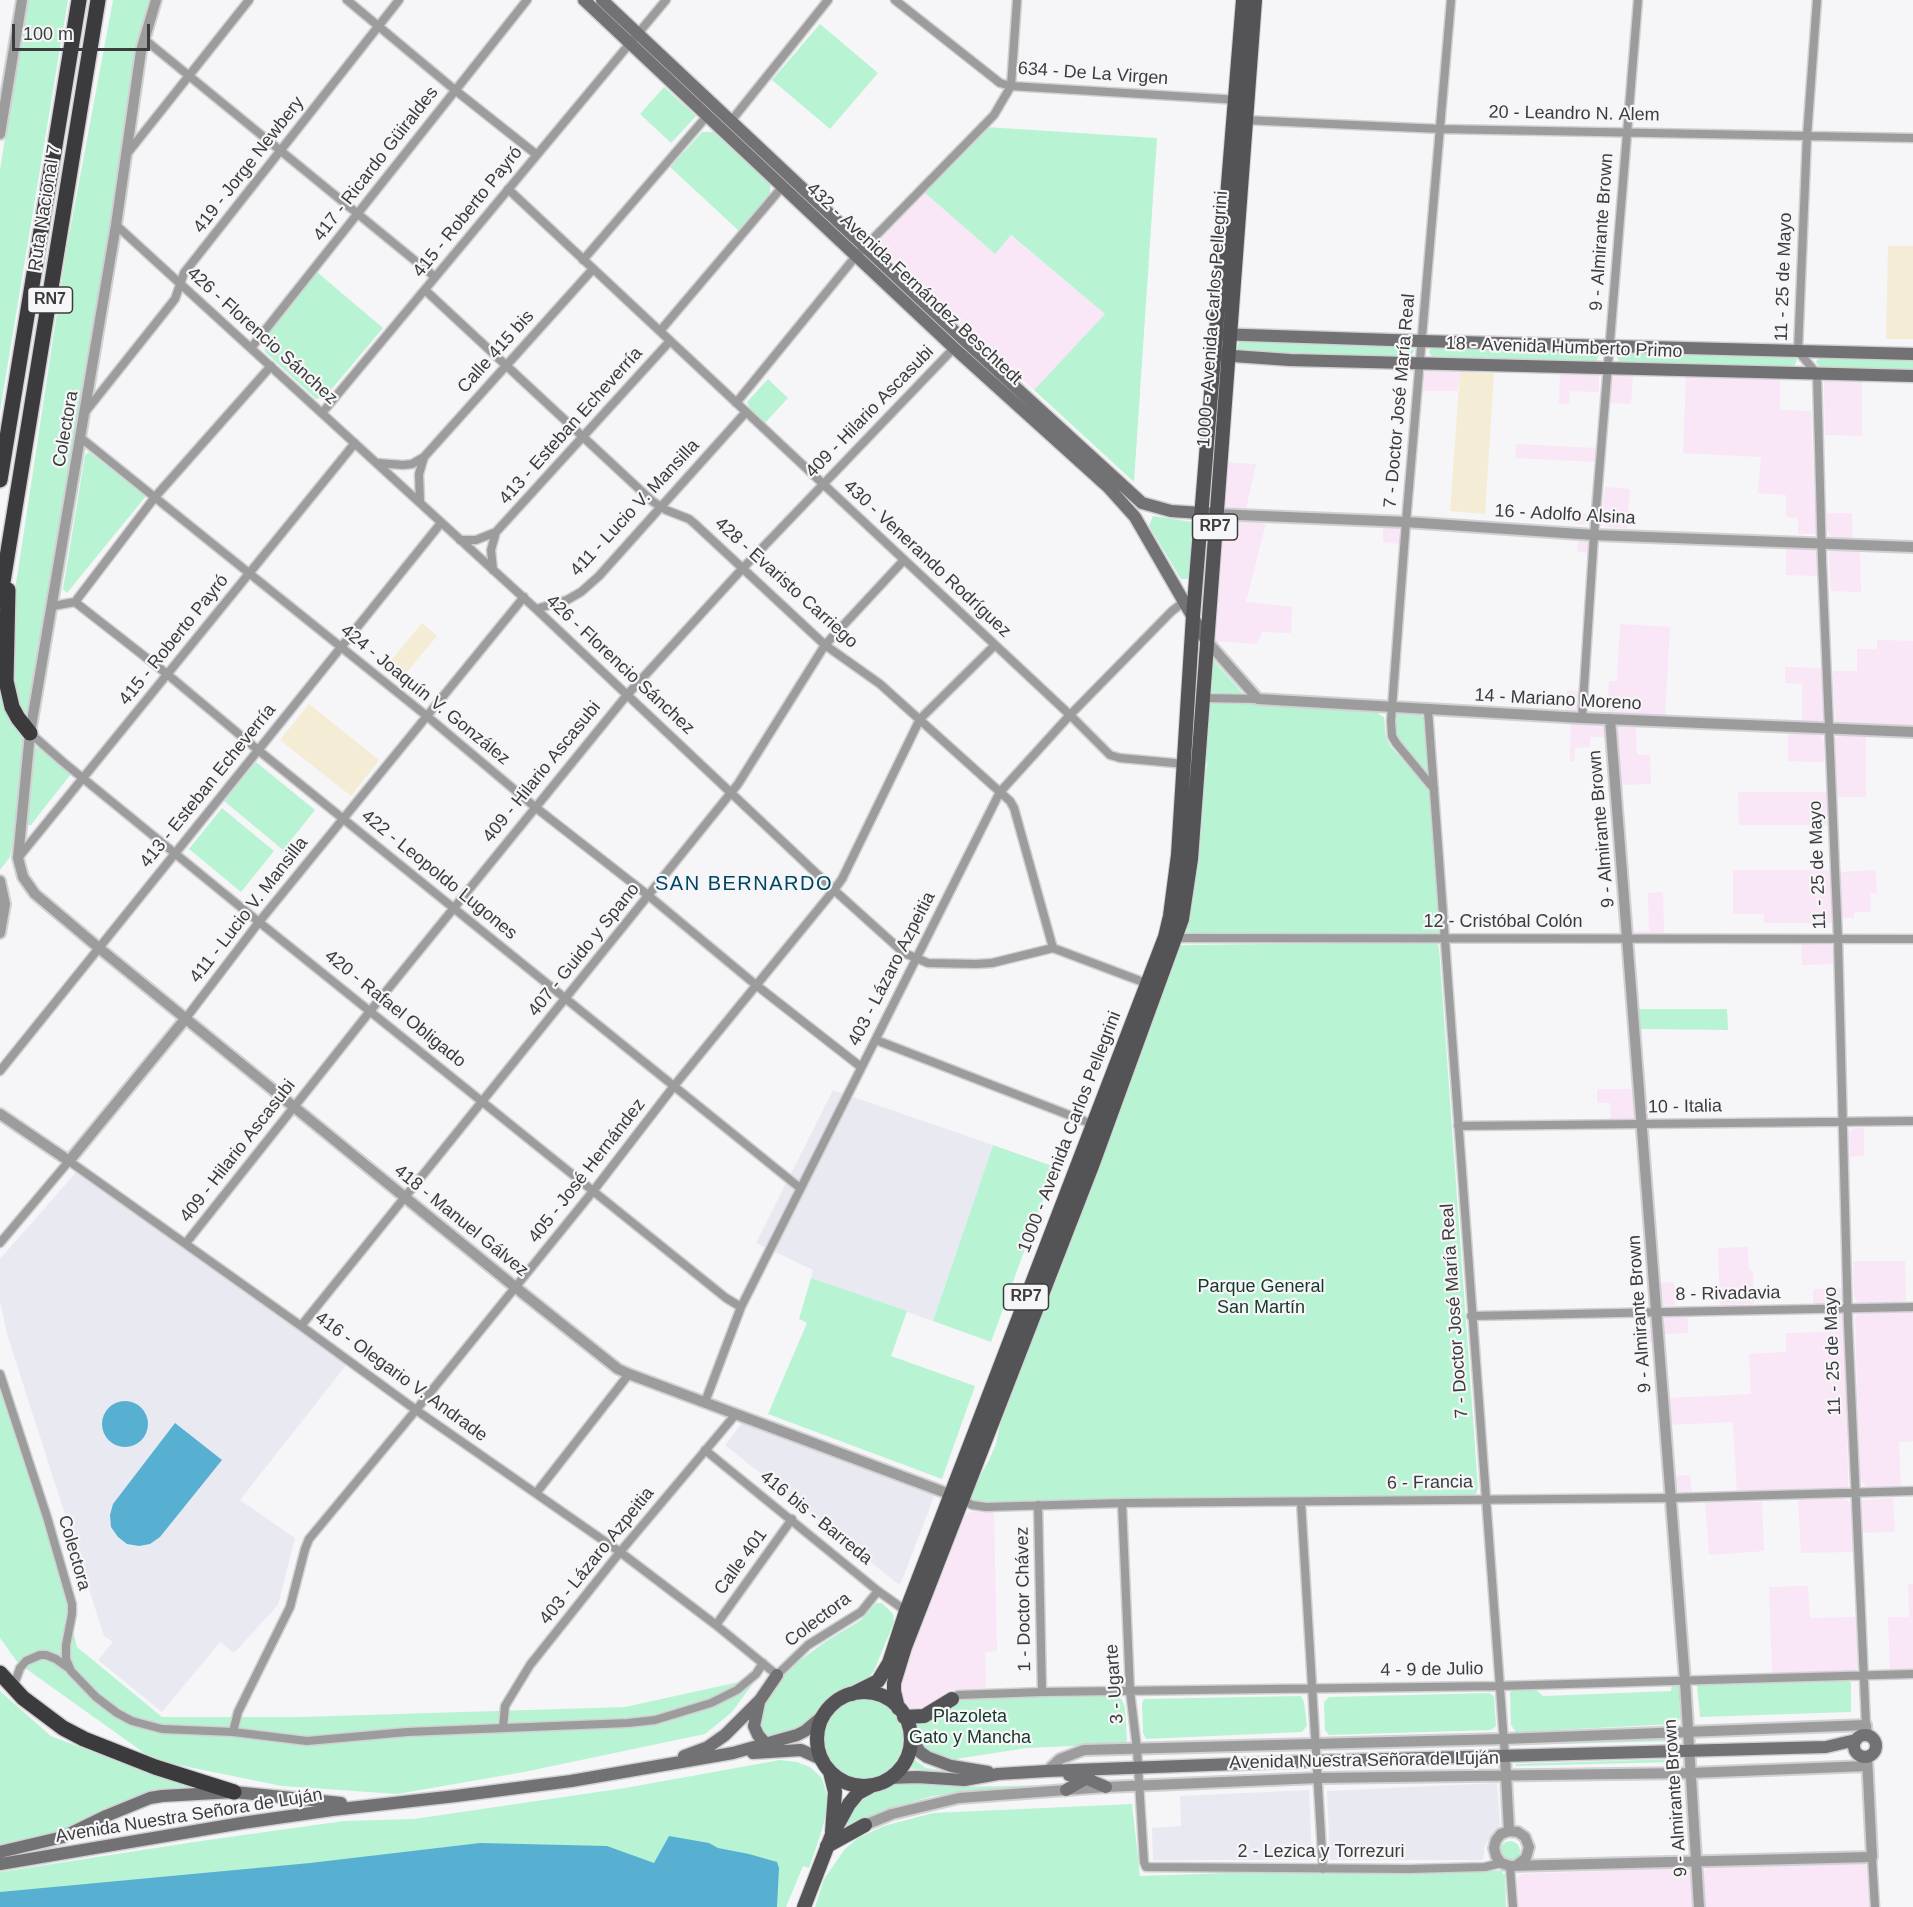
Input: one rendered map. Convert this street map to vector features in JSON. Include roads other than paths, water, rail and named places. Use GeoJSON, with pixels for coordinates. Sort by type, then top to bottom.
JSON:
{"type":"FeatureCollection","features":[{"type":"Feature","properties":{"kind":"highway"},"geometry":{"type":"LineString","coordinates":[[71,48],[74,0]]}},
{"type":"Feature","properties":{"kind":"highway","name":"Ruta Nacional 7"},"geometry":{"type":"LineString","coordinates":[[0,480],[79,0]]}},
{"type":"Feature","properties":{"kind":"highway","name":"Ruta Nacional 7"},"geometry":{"type":"LineString","coordinates":[[0,600],[98,0]]}},
{"type":"Feature","properties":{"kind":"highway"},"geometry":{"type":"LineString","coordinates":[[90,56],[104,0]]}},
{"type":"Feature","properties":{"kind":"highway"},"geometry":{"type":"LineString","coordinates":[[11,537],[6,681],[12,707],[30,733]]}},
{"type":"Feature","properties":{"kind":"highway"},"geometry":{"type":"LineString","coordinates":[[0,1673],[43,1715],[84,1739],[155,1767],[234,1792]]}},
{"type":"Feature","properties":{"kind":"main road","name":"432 - Avenida Fernández Beschtedt"},"geometry":{"type":"LineString","coordinates":[[584,0],[783,186],[861,252],[1142,502],[1159,509],[1209,513]]}},
{"type":"Feature","properties":{"kind":"main road","name":"432 - Avenida Fernández Beschtedt"},"geometry":{"type":"LineString","coordinates":[[602,0],[731,121],[954,348],[1108,487],[1128,508],[1193,616]]}},
{"type":"Feature","properties":{"kind":"main road","name":"1000 - Avenida Carlos Pellegrini"},"geometry":{"type":"LineString","coordinates":[[901,1713],[894,1691],[895,1676],[957,1497],[1092,1124],[1170,938],[1182,919],[1191,859],[1206,640],[1209,513],[1241,120],[1243,0]]}},
{"type":"Feature","properties":{"kind":"main road","name":"1000 - Avenida Carlos Pellegrini"},"geometry":{"type":"LineString","coordinates":[[1241,100],[1255,0]]}},
{"type":"Feature","properties":{"kind":"main road","name":"18 - Avenida Humberto Primo"},"geometry":{"type":"LineString","coordinates":[[1222,334],[1913,354]]}},
{"type":"Feature","properties":{"kind":"main road","name":"18 - Avenida Humberto Primo"},"geometry":{"type":"LineString","coordinates":[[1221,356],[1290,360],[1913,376]]}},
{"type":"Feature","properties":{"kind":"main road"},"geometry":{"type":"LineString","coordinates":[[1142,530],[1147,519],[1159,509]]}},
{"type":"Feature","properties":{"kind":"main road","name":"1000 - Avenida Carlos Pellegrini"},"geometry":{"type":"LineString","coordinates":[[1170,938],[1185,764],[1193,616],[1209,513]]}},
{"type":"Feature","properties":{"kind":"main road"},"geometry":{"type":"LineString","coordinates":[[1193,616],[1206,640]]}},
{"type":"Feature","properties":{"kind":"main road","name":"1000 - Avenida Carlos Pellegrini"},"geometry":{"type":"LineString","coordinates":[[852,1694],[878,1681],[889,1663],[906,1611],[957,1497],[1092,1166],[1152,985]]}},
{"type":"Feature","properties":{"kind":"main road"},"geometry":{"type":"LineString","coordinates":[[646,1768],[688,1755],[717,1742],[760,1700],[777,1675]]}},
{"type":"Feature","properties":{"kind":"main road"},"geometry":{"type":"LineString","coordinates":[[852,1694],[866,1693],[880,1696],[901,1713],[924,1716],[952,1699]]}},
{"type":"Feature","properties":{"kind":"main road","name":"RP7"},"geometry":{"type":"LineString","coordinates":[[824,1714],[836,1702],[852,1694]]}},
{"type":"Feature","properties":{"kind":"main road"},"geometry":{"type":"LineString","coordinates":[[760,1700],[754,1726],[766,1744]]}},
{"type":"Feature","properties":{"kind":"main road","name":"RP7"},"geometry":{"type":"LineString","coordinates":[[901,1713],[910,1736]]}},
{"type":"Feature","properties":{"kind":"main road"},"geometry":{"type":"LineString","coordinates":[[824,1714],[817,1736],[821,1759],[830,1772],[844,1782],[871,1786]]}},
{"type":"Feature","properties":{"kind":"main road","name":"Avenida Nuestra Señora de Luján"},"geometry":{"type":"LineString","coordinates":[[734,1754],[805,1731],[824,1714]]}},
{"type":"Feature","properties":{"kind":"main road"},"geometry":{"type":"LineString","coordinates":[[1863,1734],[1873,1739],[1875,1746],[1873,1753],[1863,1759],[1854,1744],[1863,1734]]}},
{"type":"Feature","properties":{"kind":"main road","name":"Avenida Nuestra Señora de Luján"},"geometry":{"type":"LineString","coordinates":[[889,1778],[964,1780],[998,1774],[1047,1770],[1826,1747],[1863,1734]]}},
{"type":"Feature","properties":{"kind":"main road"},"geometry":{"type":"LineString","coordinates":[[804,1907],[829,1842],[849,1804],[858,1793],[898,1772],[906,1758],[910,1736]]}},
{"type":"Feature","properties":{"kind":"main road","name":"Avenida Nuestra Señora de Luján"},"geometry":{"type":"LineString","coordinates":[[910,1736],[920,1752],[927,1757],[951,1766],[998,1774]]}},
{"type":"Feature","properties":{"kind":"main road","name":"Avenida Nuestra Señora de Luján"},"geometry":{"type":"LineString","coordinates":[[1826,1747],[1863,1759]]}},
{"type":"Feature","properties":{"kind":"main road","name":"Avenida Nuestra Señora de Luján"},"geometry":{"type":"LineString","coordinates":[[0,1864],[242,1823],[560,1782],[734,1754],[801,1750],[821,1759]]}},
{"type":"Feature","properties":{"kind":"main road"},"geometry":{"type":"LineString","coordinates":[[1066,1790],[1085,1778],[1107,1769]]}},
{"type":"Feature","properties":{"kind":"main road"},"geometry":{"type":"LineString","coordinates":[[1047,1770],[1085,1778],[1106,1787]]}},
{"type":"Feature","properties":{"kind":"main road"},"geometry":{"type":"LineString","coordinates":[[829,1842],[835,1792],[830,1772]]}},
{"type":"Feature","properties":{"kind":"main road","name":"Avenida Nuestra Señora de Luján"},"geometry":{"type":"LineString","coordinates":[[0,1852],[63,1837],[150,1798],[234,1792],[313,1802],[384,1804]]}},
{"type":"Feature","properties":{"kind":"main road"},"geometry":{"type":"LineString","coordinates":[[829,1842],[866,1825]]}},
{"type":"Feature","properties":{"kind":"street"},"geometry":{"type":"LineString","coordinates":[[0,129],[22,0]]}},
{"type":"Feature","properties":{"kind":"street","name":"Colectora"},"geometry":{"type":"LineString","coordinates":[[18,861],[30,733],[86,411],[144,39],[156,0]]}},
{"type":"Feature","properties":{"kind":"street"},"geometry":{"type":"LineString","coordinates":[[126,155],[249,0]]}},
{"type":"Feature","properties":{"kind":"street"},"geometry":{"type":"LineString","coordinates":[[347,0],[455,90],[537,154]]}},
{"type":"Feature","properties":{"kind":"street","name":"419 - Jorge Newbery"},"geometry":{"type":"LineString","coordinates":[[86,411],[175,299],[184,273],[282,152],[399,0]]}},
{"type":"Feature","properties":{"kind":"street","name":"417 - Ricardo Güiraldes"},"geometry":{"type":"LineString","coordinates":[[250,348],[527,0]]}},
{"type":"Feature","properties":{"kind":"street","name":"415 - Roberto Payró"},"geometry":{"type":"LineString","coordinates":[[322,413],[666,0]]}},
{"type":"Feature","properties":{"kind":"street"},"geometry":{"type":"LineString","coordinates":[[731,121],[828,0]]}},
{"type":"Feature","properties":{"kind":"street","name":"634 - De La Virgen"},"geometry":{"type":"LineString","coordinates":[[894,0],[1000,83],[1011,86],[1241,100]]}},
{"type":"Feature","properties":{"kind":"street"},"geometry":{"type":"LineString","coordinates":[[736,403],[861,252],[994,115],[1011,86],[1017,0]]}},
{"type":"Feature","properties":{"kind":"street","name":"7 - Doctor José María Real"},"geometry":{"type":"LineString","coordinates":[[1435,790],[1392,736],[1392,708],[1421,341],[1452,0]]}},
{"type":"Feature","properties":{"kind":"street","name":"9 - Almirante Brown"},"geometry":{"type":"LineString","coordinates":[[1582,718],[1594,535],[1638,0]]}},
{"type":"Feature","properties":{"kind":"street","name":"11 - 25 de Mayo"},"geometry":{"type":"LineString","coordinates":[[1817,0],[1807,136],[1798,351],[1817,374],[1838,939],[1848,1308],[1864,1675],[1863,1734]]}},
{"type":"Feature","properties":{"kind":"street"},"geometry":{"type":"LineString","coordinates":[[144,39],[435,277]]}},
{"type":"Feature","properties":{"kind":"street"},"geometry":{"type":"LineString","coordinates":[[583,260],[707,116]]}},
{"type":"Feature","properties":{"kind":"street","name":"20 - Leandro N. Alem"},"geometry":{"type":"LineString","coordinates":[[1241,120],[1441,129],[1913,138]]}},
{"type":"Feature","properties":{"kind":"street"},"geometry":{"type":"LineString","coordinates":[[660,331],[783,186]]}},
{"type":"Feature","properties":{"kind":"street","name":"430 - Venerando Rodríguez"},"geometry":{"type":"LineString","coordinates":[[508,189],[1110,754],[1120,758],[1185,764]]}},
{"type":"Feature","properties":{"kind":"street","name":"426 - Florencio Sánchez"},"geometry":{"type":"LineString","coordinates":[[116,225],[524,597],[834,890],[904,953],[928,963],[992,963],[1053,948]]}},
{"type":"Feature","properties":{"kind":"street","name":"Calle 415 bis"},"geometry":{"type":"LineString","coordinates":[[424,457],[593,269]]}},
{"type":"Feature","properties":{"kind":"street","name":"428 - Evaristo Carriego"},"geometry":{"type":"LineString","coordinates":[[425,290],[582,438],[660,507],[689,519],[695,524],[825,645],[871,677],[1000,792],[1014,808],[1053,948]]}},
{"type":"Feature","properties":{"kind":"street","name":"413 - Esteban Echeverría"},"geometry":{"type":"LineString","coordinates":[[496,532],[670,341]]}},
{"type":"Feature","properties":{"kind":"street","name":"409 - Hilario Ascasubi"},"geometry":{"type":"LineString","coordinates":[[186,1243],[371,1010],[627,695],[742,569],[954,348]]}},
{"type":"Feature","properties":{"kind":"street"},"geometry":{"type":"LineString","coordinates":[[53,606],[75,602],[155,497],[271,366]]}},
{"type":"Feature","properties":{"kind":"street","name":"411 - Lucio V. Mansilla"},"geometry":{"type":"LineString","coordinates":[[536,609],[567,600],[588,586],[746,412]]}},
{"type":"Feature","properties":{"kind":"street","name":"424 - Joaquín V. González"},"geometry":{"type":"LineString","coordinates":[[81,438],[428,717],[535,807],[861,1067]]}},
{"type":"Feature","properties":{"kind":"street","name":"415 - Roberto Payró"},"geometry":{"type":"LineString","coordinates":[[18,861],[355,443]]}},
{"type":"Feature","properties":{"kind":"street"},"geometry":{"type":"LineString","coordinates":[[378,463],[412,464],[424,457]]}},
{"type":"Feature","properties":{"kind":"street"},"geometry":{"type":"LineString","coordinates":[[420,502],[419,474],[424,457]]}},
{"type":"Feature","properties":{"kind":"street","name":"16 - Adolfo Alsina"},"geometry":{"type":"LineString","coordinates":[[1209,513],[1406,522],[1594,535],[1913,547]]}},
{"type":"Feature","properties":{"kind":"street","name":"413 - Esteban Echeverría"},"geometry":{"type":"LineString","coordinates":[[0,1071],[441,523]]}},
{"type":"Feature","properties":{"kind":"street"},"geometry":{"type":"LineString","coordinates":[[460,540],[476,540],[496,532]]}},
{"type":"Feature","properties":{"kind":"street"},"geometry":{"type":"LineString","coordinates":[[494,570],[491,550],[496,532]]}},
{"type":"Feature","properties":{"kind":"street","name":"407 - Guido y Spano"},"geometry":{"type":"LineString","coordinates":[[301,1326],[731,793],[825,645],[904,560]]}},
{"type":"Feature","properties":{"kind":"street","name":"411 - Lucio V. Mansilla"},"geometry":{"type":"LineString","coordinates":[[0,1243],[186,1018],[259,922],[524,597]]}},
{"type":"Feature","properties":{"kind":"street","name":"403 - Lázaro Azpeitia"},"geometry":{"type":"LineString","coordinates":[[705,1402],[741,1307],[1000,792],[1070,715],[1172,611],[1185,601]]}},
{"type":"Feature","properties":{"kind":"street","name":"422 - Leopoldo Lugones"},"geometry":{"type":"LineString","coordinates":[[75,602],[167,674],[800,1188]]}},
{"type":"Feature","properties":{"kind":"street"},"geometry":{"type":"LineString","coordinates":[[1206,640],[1258,699]]}},
{"type":"Feature","properties":{"kind":"street","name":"405 - José Hernández"},"geometry":{"type":"LineString","coordinates":[[233,1732],[238,1712],[290,1607],[309,1539],[594,1190],[834,890],[842,879],[920,719],[995,645]]}},
{"type":"Feature","properties":{"kind":"street","name":"14 - Mariano Moreno"},"geometry":{"type":"LineString","coordinates":[[1202,698],[1258,699],[1582,718],[1913,732]]}},
{"type":"Feature","properties":{"kind":"street","name":"7 - Doctor José María Real"},"geometry":{"type":"LineString","coordinates":[[1428,710],[1509,1830]]}},
{"type":"Feature","properties":{"kind":"street","name":"9 - Almirante Brown"},"geometry":{"type":"LineString","coordinates":[[1610,718],[1685,1681],[1699,1907]]}},
{"type":"Feature","properties":{"kind":"street","name":"420 - Rafael Obligado"},"geometry":{"type":"LineString","coordinates":[[30,733],[259,922],[483,1100],[726,1298],[741,1307]]}},
{"type":"Feature","properties":{"kind":"street","name":"418 - Manuel Gálvez"},"geometry":{"type":"LineString","coordinates":[[18,861],[23,877],[35,894],[515,1287],[618,1368],[957,1497]]}},
{"type":"Feature","properties":{"kind":"street"},"geometry":{"type":"LineString","coordinates":[[0,881],[5,904],[0,933]]}},
{"type":"Feature","properties":{"kind":"street","name":"12 - Cristóbal Colón"},"geometry":{"type":"LineString","coordinates":[[1170,938],[1913,939]]}},
{"type":"Feature","properties":{"kind":"street"},"geometry":{"type":"LineString","coordinates":[[1053,948],[1152,985]]}},
{"type":"Feature","properties":{"kind":"street"},"geometry":{"type":"LineString","coordinates":[[876,1040],[1092,1124]]}},
{"type":"Feature","properties":{"kind":"street","name":"416 - Olegario V. Andrade"},"geometry":{"type":"LineString","coordinates":[[0,1114],[186,1243],[416,1410],[537,1492],[716,1624],[777,1675]]}},
{"type":"Feature","properties":{"kind":"street","name":"10 - Italia"},"geometry":{"type":"LineString","coordinates":[[1458,1126],[1913,1122]]}},
{"type":"Feature","properties":{"kind":"street","name":"8 - Rivadavia"},"geometry":{"type":"LineString","coordinates":[[1472,1316],[1913,1307]]}},
{"type":"Feature","properties":{"kind":"street","name":"Colectora"},"geometry":{"type":"LineString","coordinates":[[0,1374],[47,1517],[72,1604],[66,1645],[66,1659],[70,1669]]}},
{"type":"Feature","properties":{"kind":"street"},"geometry":{"type":"LineString","coordinates":[[537,1492],[629,1374]]}},
{"type":"Feature","properties":{"kind":"street","name":"403 - Lázaro Azpeitia"},"geometry":{"type":"LineString","coordinates":[[503,1728],[505,1706],[516,1686],[620,1552],[736,1414]]}},
{"type":"Feature","properties":{"kind":"street","name":"416 bis - Barreda"},"geometry":{"type":"LineString","coordinates":[[705,1450],[878,1591],[906,1611]]}},
{"type":"Feature","properties":{"kind":"street","name":"6 - Francia"},"geometry":{"type":"LineString","coordinates":[[957,1497],[972,1505],[986,1507],[1122,1503],[1670,1498],[1913,1491]]}},
{"type":"Feature","properties":{"kind":"street"},"geometry":{"type":"LineString","coordinates":[[1301,1502],[1323,1869]]}},
{"type":"Feature","properties":{"kind":"street","name":"3 - Ugarte"},"geometry":{"type":"LineString","coordinates":[[1122,1503],[1131,1690],[1144,1862]]}},
{"type":"Feature","properties":{"kind":"street","name":"1 - Doctor Chávez"},"geometry":{"type":"LineString","coordinates":[[1038,1505],[1042,1692]]}},
{"type":"Feature","properties":{"kind":"street","name":"Calle 401"},"geometry":{"type":"LineString","coordinates":[[716,1624],[792,1519]]}},
{"type":"Feature","properties":{"kind":"street","name":"Colectora"},"geometry":{"type":"LineString","coordinates":[[777,1675],[808,1645],[861,1612],[878,1591]]}},
{"type":"Feature","properties":{"kind":"street"},"geometry":{"type":"LineString","coordinates":[[17,1691],[15,1682],[20,1668],[33,1657],[46,1655],[70,1669],[82,1684],[117,1713],[132,1720],[162,1729],[233,1732],[307,1741],[407,1732],[627,1723],[674,1715],[711,1703],[737,1690],[756,1674],[763,1663]]}},
{"type":"Feature","properties":{"kind":"street","name":"4 - 9 de Julio"},"geometry":{"type":"LineString","coordinates":[[952,1699],[958,1695],[1042,1692],[1499,1686],[1913,1674]]}},
{"type":"Feature","properties":{"kind":"street","name":"Avenida Nuestra Señora de Luján"},"geometry":{"type":"LineString","coordinates":[[1047,1770],[1060,1759],[1084,1750],[1688,1732],[1863,1734]]}},
{"type":"Feature","properties":{"kind":"street"},"geometry":{"type":"LineString","coordinates":[[1863,1759],[1875,1907]]}},
{"type":"Feature","properties":{"kind":"street","name":"Avenida Nuestra Señora de Luján"},"geometry":{"type":"LineString","coordinates":[[866,1825],[892,1814],[959,1798],[1106,1787],[1318,1778],[1690,1773],[1863,1759]]}},
{"type":"Feature","properties":{"kind":"street"},"geometry":{"type":"LineString","coordinates":[[1509,1830],[1525,1837],[1529,1847],[1526,1858],[1510,1865],[1496,1856],[1494,1848],[1501,1834],[1509,1830]]}},
{"type":"Feature","properties":{"kind":"street","name":"2 - Lezica y Torrezuri"},"geometry":{"type":"LineString","coordinates":[[1144,1862],[1149,1869],[1323,1869],[1872,1857]]}},
{"type":"Feature","properties":{"kind":"street"},"geometry":{"type":"LineString","coordinates":[[1510,1865],[1513,1907]]}},
{"type":"Feature","properties":{"kind":"water"},"geometry":{"type":"Polygon","coordinates":[[[125,1401],[134,1402],[141,1408],[147,1415],[147,1433],[141,1440],[134,1446],[125,1447],[116,1446],[109,1440],[103,1433],[102,1424],[103,1415],[109,1408],[116,1402],[125,1401]]]}},
{"type":"Feature","properties":{"kind":"water"},"geometry":{"type":"Polygon","coordinates":[[[175,1423],[222,1460],[160,1537],[150,1544],[139,1546],[127,1544],[111,1527],[110,1515],[113,1504],[175,1423]]]}},
{"type":"Feature","properties":{"kind":"water"},"geometry":{"type":"Polygon","coordinates":[[[669,1836],[709,1843],[718,1848],[777,1862],[779,1868],[777,1907],[0,1907],[0,1892],[310,1863],[480,1843],[607,1846],[654,1863],[669,1836]]]}},
{"type":"Feature","properties":{"kind":"district","name":"SAN BERNARDO"},"geometry":{"type":"Point","coordinates":[744,884]}},
{"type":"Feature","properties":{"kind":"park label","name":"Parque General San Martín"},"geometry":{"type":"Point","coordinates":[1261,1297]}},
{"type":"Feature","properties":{"kind":"park label","name":"Plazoleta Gato y Mancha"},"geometry":{"type":"Point","coordinates":[970,1727]}}]}
